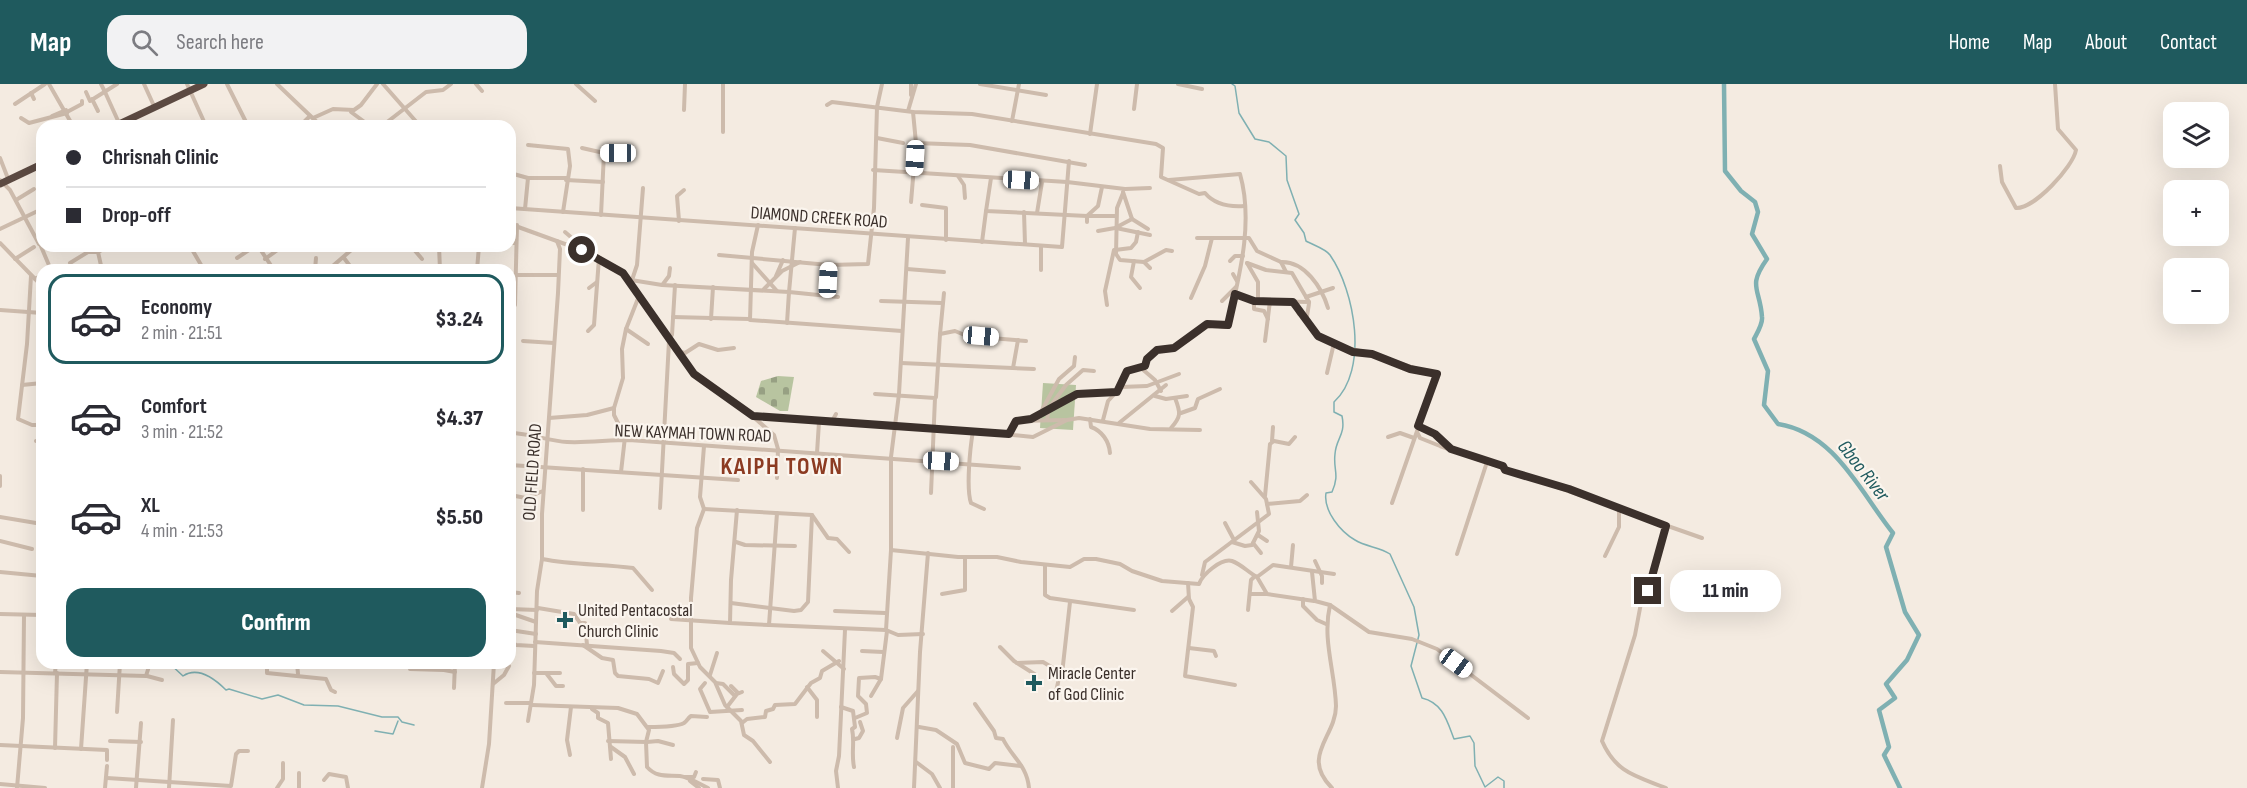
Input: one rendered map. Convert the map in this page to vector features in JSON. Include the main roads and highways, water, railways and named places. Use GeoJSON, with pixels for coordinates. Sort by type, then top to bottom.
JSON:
{"type":"FeatureCollection","features":[{"type":"Feature","properties":{"kind":"highway"},"geometry":{"type":"LineString","coordinates":[[128,120],[204,84]]}},
{"type":"Feature","properties":{"kind":"highway"},"geometry":{"type":"LineString","coordinates":[[129,120],[190,89],[212,84]]}},
{"type":"Feature","properties":{"kind":"highway"},"geometry":{"type":"LineString","coordinates":[[2,180],[36,166]]}},
{"type":"Feature","properties":{"kind":"waterway"},"geometry":{"type":"LineString","coordinates":[[1232,84],[1235,86],[1239,113],[1255,139],[1269,142],[1286,156],[1287,180],[1299,214],[1295,220],[1304,233],[1306,241],[1330,255],[1339,270],[1351,309],[1355,351],[1352,371],[1345,388],[1334,402],[1334,412],[1342,416],[1343,428],[1336,449],[1334,486],[1332,492],[1326,493],[1327,507],[1334,520],[1350,536],[1390,554],[1414,607],[1419,635],[1411,666],[1422,698],[1440,708],[1454,739],[1470,736],[1474,743],[1475,766],[1485,787],[1498,777],[1504,781],[1504,788]]}},
{"type":"Feature","properties":{"kind":"waterway","name":"Gboo River"},"geometry":{"type":"LineString","coordinates":[[1724,84],[1725,171],[1741,191],[1755,202],[1758,212],[1752,234],[1767,259],[1756,282],[1762,320],[1754,339],[1768,371],[1764,405],[1778,424],[1798,430],[1815,439],[1831,452],[1844,466],[1893,533],[1886,547],[1905,612],[1919,635],[1907,660],[1886,684],[1895,698],[1879,710],[1889,747],[1884,755],[1900,788]]}},
{"type":"Feature","properties":{"kind":"waterway"},"geometry":{"type":"LineString","coordinates":[[175,669],[183,676],[194,672],[206,675],[226,690],[262,699],[278,695],[304,705],[338,706],[382,717],[398,717],[402,722],[414,725]]}},
{"type":"Feature","properties":{"kind":"waterway"},"geometry":{"type":"LineString","coordinates":[[375,731],[393,734],[398,721]]}},
{"type":"Feature","properties":{"kind":"place","name":"United Pentacostal Church Clinic"},"geometry":{"type":"Point","coordinates":[565,620]}},
{"type":"Feature","properties":{"kind":"place","name":"Miracle Center of God Clinic"},"geometry":{"type":"Point","coordinates":[1034,683]}},
{"type":"Feature","properties":{"kind":"district","name":"KAIPH TOWN"},"geometry":{"type":"Point","coordinates":[782,466]}}]}
